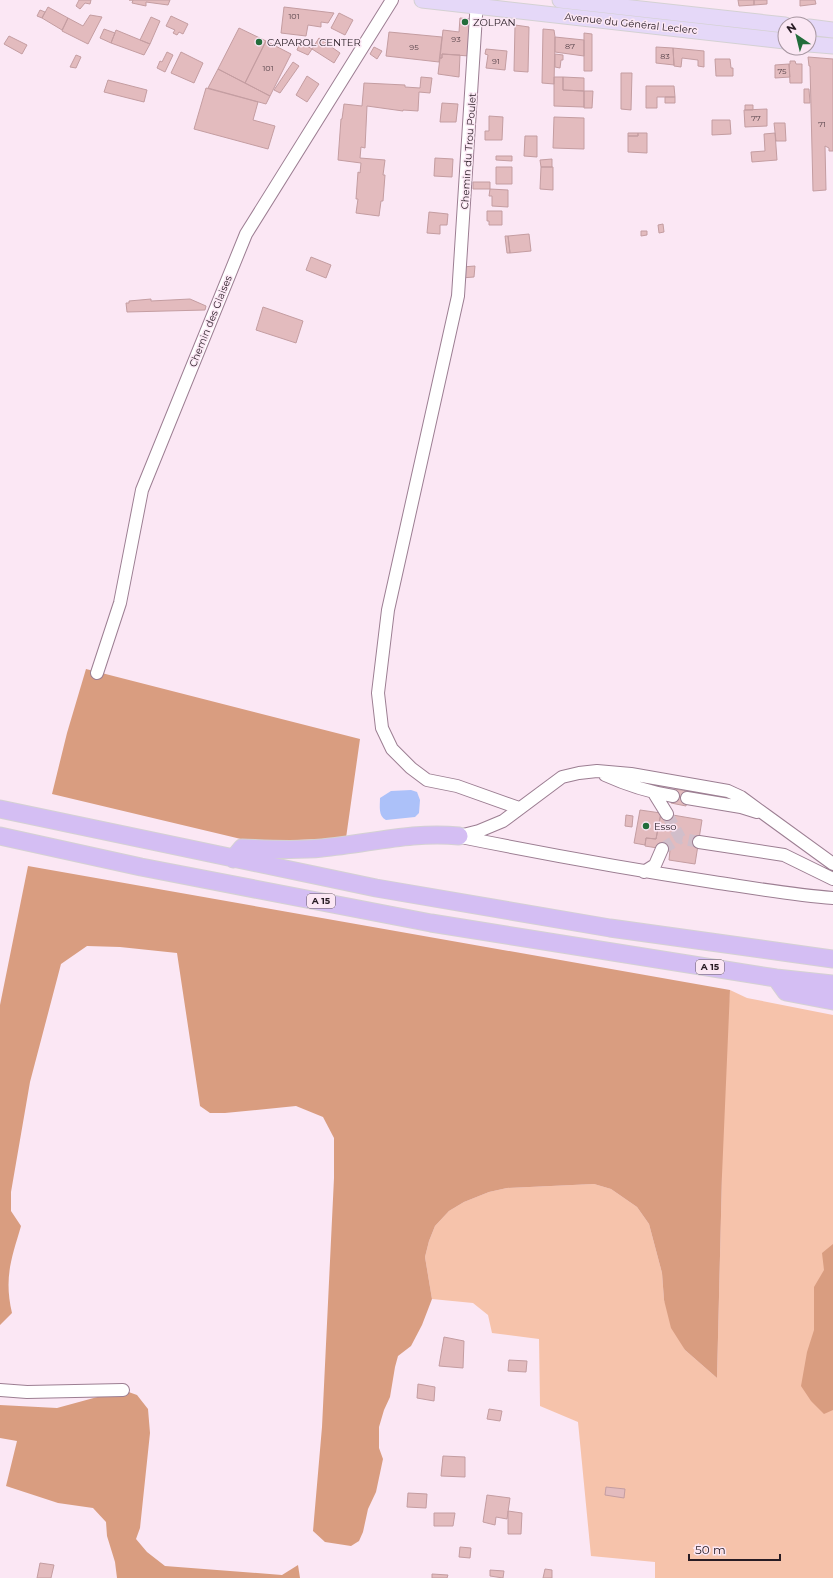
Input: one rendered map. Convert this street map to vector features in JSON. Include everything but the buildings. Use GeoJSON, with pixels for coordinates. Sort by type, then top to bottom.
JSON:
{"type":"FeatureCollection","features":[{"type":"Feature","properties":{"kind":"highway","name":"A 15"},"geometry":{"type":"LineString","coordinates":[[0,809],[376,888],[610,928],[833,959]]}},
{"type":"Feature","properties":{"kind":"highway"},"geometry":{"type":"LineString","coordinates":[[233,859],[242,848],[285,850],[321,848],[426,834],[459,836]]}},
{"type":"Feature","properties":{"kind":"highway","name":"A 15"},"geometry":{"type":"LineString","coordinates":[[0,836],[141,867],[431,923],[776,978],[833,984]]}},
{"type":"Feature","properties":{"kind":"highway"},"geometry":{"type":"LineString","coordinates":[[776,978],[786,992],[833,1001]]}},
{"type":"Feature","properties":{"kind":"main road","name":"Avenue du Général Leclerc"},"geometry":{"type":"LineString","coordinates":[[422,0],[479,2],[777,40]]}},
{"type":"Feature","properties":{"kind":"main road","name":"Avenue du Général Leclerc"},"geometry":{"type":"LineString","coordinates":[[560,0],[777,24]]}},
{"type":"Feature","properties":{"kind":"main road"},"geometry":{"type":"LineString","coordinates":[[817,28],[833,30]]}},
{"type":"Feature","properties":{"kind":"main road"},"geometry":{"type":"LineString","coordinates":[[817,45],[833,46]]}},
{"type":"Feature","properties":{"kind":"street","name":"Chemin des Glaises"},"geometry":{"type":"LineString","coordinates":[[97,673],[120,603],[142,490],[246,234],[392,0]]}},
{"type":"Feature","properties":{"kind":"street","name":"Chemin du Trou Poulet"},"geometry":{"type":"LineString","coordinates":[[479,2],[458,296],[388,610],[378,693],[382,728],[392,749],[411,768],[426,780],[457,786],[519,808]]}},
{"type":"Feature","properties":{"kind":"street"},"geometry":{"type":"LineString","coordinates":[[597,772],[628,786],[673,796]]}},
{"type":"Feature","properties":{"kind":"street"},"geometry":{"type":"LineString","coordinates":[[459,836],[479,831],[503,821],[562,777],[579,773],[597,772],[631,774],[728,791],[741,797],[833,864]]}},
{"type":"Feature","properties":{"kind":"street"},"geometry":{"type":"LineString","coordinates":[[654,793],[667,814]]}},
{"type":"Feature","properties":{"kind":"street"},"geometry":{"type":"LineString","coordinates":[[687,798],[741,807],[767,816]]}},
{"type":"Feature","properties":{"kind":"street"},"geometry":{"type":"LineString","coordinates":[[459,836],[644,872],[790,894],[833,898]]}},
{"type":"Feature","properties":{"kind":"street"},"geometry":{"type":"LineString","coordinates":[[699,842],[784,855],[833,879]]}},
{"type":"Feature","properties":{"kind":"street"},"geometry":{"type":"LineString","coordinates":[[644,872],[655,865],[662,849]]}},
{"type":"Feature","properties":{"kind":"street"},"geometry":{"type":"LineString","coordinates":[[0,1390],[27,1392],[123,1390]]}},
{"type":"Feature","properties":{"kind":"shaded area"},"geometry":{"type":"Polygon","coordinates":[[[86,669],[360,739],[346,838],[273,841],[241,839],[52,794],[67,733],[86,669]]]}},
{"type":"Feature","properties":{"kind":"shaded area"},"geometry":{"type":"Polygon","coordinates":[[[28,866],[730,990],[722,1175],[717,1378],[685,1350],[671,1328],[664,1300],[662,1273],[649,1224],[637,1207],[611,1189],[594,1184],[507,1188],[489,1192],[464,1202],[449,1211],[435,1226],[429,1241],[425,1257],[432,1299],[422,1325],[411,1346],[398,1356],[390,1397],[379,1427],[379,1448],[383,1459],[376,1492],[368,1509],[363,1532],[359,1541],[351,1546],[325,1542],[313,1531],[322,1427],[334,1178],[334,1138],[323,1117],[296,1106],[225,1113],[210,1113],[200,1106],[177,953],[120,947],[87,946],[61,964],[30,1082],[11,1192],[11,1211],[21,1226],[10,1269],[9,1289],[12,1313],[0,1325],[0,1005],[28,866]]]}},
{"type":"Feature","properties":{"kind":"shaded area"},"geometry":{"type":"Polygon","coordinates":[[[730,990],[747,998],[833,1015],[833,1578],[655,1578],[655,1562],[591,1556],[578,1422],[540,1406],[539,1339],[492,1333],[488,1315],[473,1303],[432,1299],[425,1257],[435,1226],[449,1211],[464,1202],[489,1192],[507,1188],[594,1184],[611,1189],[637,1207],[649,1224],[662,1273],[664,1300],[685,1350],[717,1378],[722,1175],[722,1081],[730,990]]]}},
{"type":"Feature","properties":{"kind":"shaded area"},"geometry":{"type":"Polygon","coordinates":[[[833,1244],[833,1410],[824,1414],[811,1401],[801,1386],[807,1352],[814,1330],[814,1287],[824,1270],[822,1253],[833,1244]]]}},
{"type":"Feature","properties":{"kind":"shaded area"},"geometry":{"type":"Polygon","coordinates":[[[123,1390],[137,1395],[148,1409],[150,1433],[140,1528],[136,1539],[147,1552],[165,1566],[282,1575],[298,1565],[300,1578],[117,1578],[115,1562],[107,1536],[106,1522],[93,1508],[58,1503],[6,1486],[17,1441],[0,1438],[0,1405],[57,1408],[123,1390]]]}},
{"type":"Feature","properties":{"kind":"water"},"geometry":{"type":"Polygon","coordinates":[[[411,790],[417,792],[420,800],[419,813],[415,817],[386,820],[383,818],[380,810],[380,798],[391,791],[411,790]]]}},
{"type":"Feature","properties":{"kind":"tunnel"},"geometry":{"type":"LineString","coordinates":[[667,814],[680,838],[699,842]]}},
{"type":"Feature","properties":{"kind":"tunnel"},"geometry":{"type":"LineString","coordinates":[[662,849],[680,838]]}},
{"type":"Feature","properties":{"kind":"place","name":"ZOLPAN"},"geometry":{"type":"Point","coordinates":[465,22]}},
{"type":"Feature","properties":{"kind":"place","name":"CAPAROL CENTER"},"geometry":{"type":"Point","coordinates":[259,42]}},
{"type":"Feature","properties":{"kind":"place","name":"Esso"},"geometry":{"type":"Point","coordinates":[646,826]}}]}
